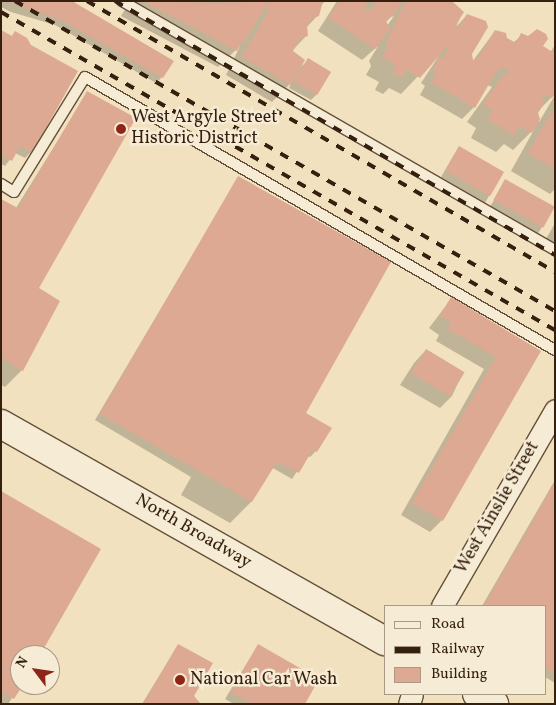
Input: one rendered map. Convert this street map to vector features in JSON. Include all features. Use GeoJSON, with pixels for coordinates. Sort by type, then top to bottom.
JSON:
{"type":"FeatureCollection","features":[{"type":"Feature","properties":{"kind":"main road","name":"North Broadway"},"geometry":{"type":"LineString","coordinates":[[1,424],[384,640]]}},
{"type":"Feature","properties":{"kind":"main road"},"geometry":{"type":"LineString","coordinates":[[479,695],[494,704]]}},
{"type":"Feature","properties":{"kind":"street","name":"West Ainslie Street"},"geometry":{"type":"LineString","coordinates":[[443,605],[555,410]]}},
{"type":"Feature","properties":{"kind":"lane"},"geometry":{"type":"LineString","coordinates":[[123,1],[555,250]]}},
{"type":"Feature","properties":{"kind":"lane"},"geometry":{"type":"LineString","coordinates":[[1,184],[14,192],[84,77],[555,350]]}},
{"type":"Feature","properties":{"kind":"building"},"geometry":{"type":"Polygon","coordinates":[[[7,1],[72,1],[174,61],[163,78],[61,20],[7,1]]]}},
{"type":"Feature","properties":{"kind":"building"},"geometry":{"type":"Polygon","coordinates":[[[143,1],[220,3],[269,1],[244,43],[242,41],[237,51],[143,1]]]}},
{"type":"Feature","properties":{"kind":"building"},"geometry":{"type":"Polygon","coordinates":[[[270,1],[323,1],[319,16],[311,19],[307,26],[308,36],[300,39],[293,51],[305,60],[291,85],[242,57],[269,10],[266,8],[270,1]]]}},
{"type":"Feature","properties":{"kind":"building"},"geometry":{"type":"Polygon","coordinates":[[[339,1],[368,1],[364,9],[366,11],[371,10],[376,1],[402,1],[393,17],[390,16],[386,21],[390,29],[375,49],[329,18],[339,1]]]}},
{"type":"Feature","properties":{"kind":"building"},"geometry":{"type":"Polygon","coordinates":[[[406,1],[453,2],[464,12],[456,25],[458,29],[467,14],[486,21],[488,27],[472,54],[473,60],[478,58],[495,30],[506,33],[507,38],[516,43],[521,33],[528,36],[537,29],[546,34],[548,39],[543,46],[551,51],[555,45],[555,94],[552,98],[545,94],[541,100],[545,102],[538,113],[540,119],[532,133],[519,126],[514,135],[488,120],[493,110],[483,104],[504,74],[507,76],[509,70],[503,67],[496,72],[475,108],[431,82],[437,73],[432,71],[440,57],[444,59],[450,43],[420,78],[406,70],[402,77],[392,72],[396,65],[382,57],[388,48],[386,42],[406,1]]]}},
{"type":"Feature","properties":{"kind":"building"},"geometry":{"type":"Polygon","coordinates":[[[1,30],[12,36],[15,31],[27,38],[31,45],[78,71],[32,153],[20,146],[12,161],[1,155],[1,30]]]}},
{"type":"Feature","properties":{"kind":"building"},"geometry":{"type":"Polygon","coordinates":[[[308,58],[331,72],[317,95],[294,81],[308,58]]]}},
{"type":"Feature","properties":{"kind":"building"},"geometry":{"type":"Polygon","coordinates":[[[87,91],[136,118],[39,288],[60,301],[23,371],[1,358],[1,199],[18,208],[87,91]]]}},
{"type":"Feature","properties":{"kind":"building"},"geometry":{"type":"Polygon","coordinates":[[[555,106],[555,169],[528,153],[555,106]]]}},
{"type":"Feature","properties":{"kind":"building"},"geometry":{"type":"Polygon","coordinates":[[[459,146],[504,172],[490,196],[445,170],[459,146]]]}},
{"type":"Feature","properties":{"kind":"building"},"geometry":{"type":"Polygon","coordinates":[[[238,176],[391,262],[306,413],[332,428],[317,452],[313,449],[299,473],[277,462],[252,502],[100,414],[238,176]]]}},
{"type":"Feature","properties":{"kind":"building"},"geometry":{"type":"Polygon","coordinates":[[[505,179],[555,207],[543,228],[493,200],[505,179]]]}},
{"type":"Feature","properties":{"kind":"building"},"geometry":{"type":"Polygon","coordinates":[[[451,297],[541,351],[443,521],[412,503],[496,357],[448,329],[451,322],[440,316],[451,297]]]}},
{"type":"Feature","properties":{"kind":"building"},"geometry":{"type":"Polygon","coordinates":[[[426,349],[465,372],[450,396],[412,373],[426,349]]]}},
{"type":"Feature","properties":{"kind":"building"},"geometry":{"type":"Polygon","coordinates":[[[555,482],[555,674],[546,669],[546,605],[485,605],[555,482]]]}},
{"type":"Feature","properties":{"kind":"building"},"geometry":{"type":"Polygon","coordinates":[[[1,491],[101,549],[46,645],[10,645],[10,695],[17,695],[14,699],[1,692],[1,491]]]}},
{"type":"Feature","properties":{"kind":"building","name":"National Car Wash"},"geometry":{"type":"Polygon","coordinates":[[[178,644],[213,663],[194,696],[201,704],[143,704],[178,644]]]}},
{"type":"Feature","properties":{"kind":"building","name":"National Car Wash"},"geometry":{"type":"Polygon","coordinates":[[[258,644],[319,679],[305,704],[251,704],[231,692],[258,644]]]}},
{"type":"Feature","properties":{"kind":"railway"},"geometry":{"type":"LineString","coordinates":[[15,1],[555,311]]}},
{"type":"Feature","properties":{"kind":"railway"},"geometry":{"type":"LineString","coordinates":[[87,1],[555,272]]}},
{"type":"Feature","properties":{"kind":"railway"},"geometry":{"type":"LineString","coordinates":[[115,1],[555,255]]}},
{"type":"Feature","properties":{"kind":"railway"},"geometry":{"type":"LineString","coordinates":[[1,12],[555,330]]}},
{"type":"Feature","properties":{"kind":"place","name":"West Argyle Street Historic District"},"geometry":{"type":"Point","coordinates":[121,129]}},
{"type":"Feature","properties":{"kind":"place","name":"National Car Wash"},"geometry":{"type":"Point","coordinates":[180,680]}}]}
